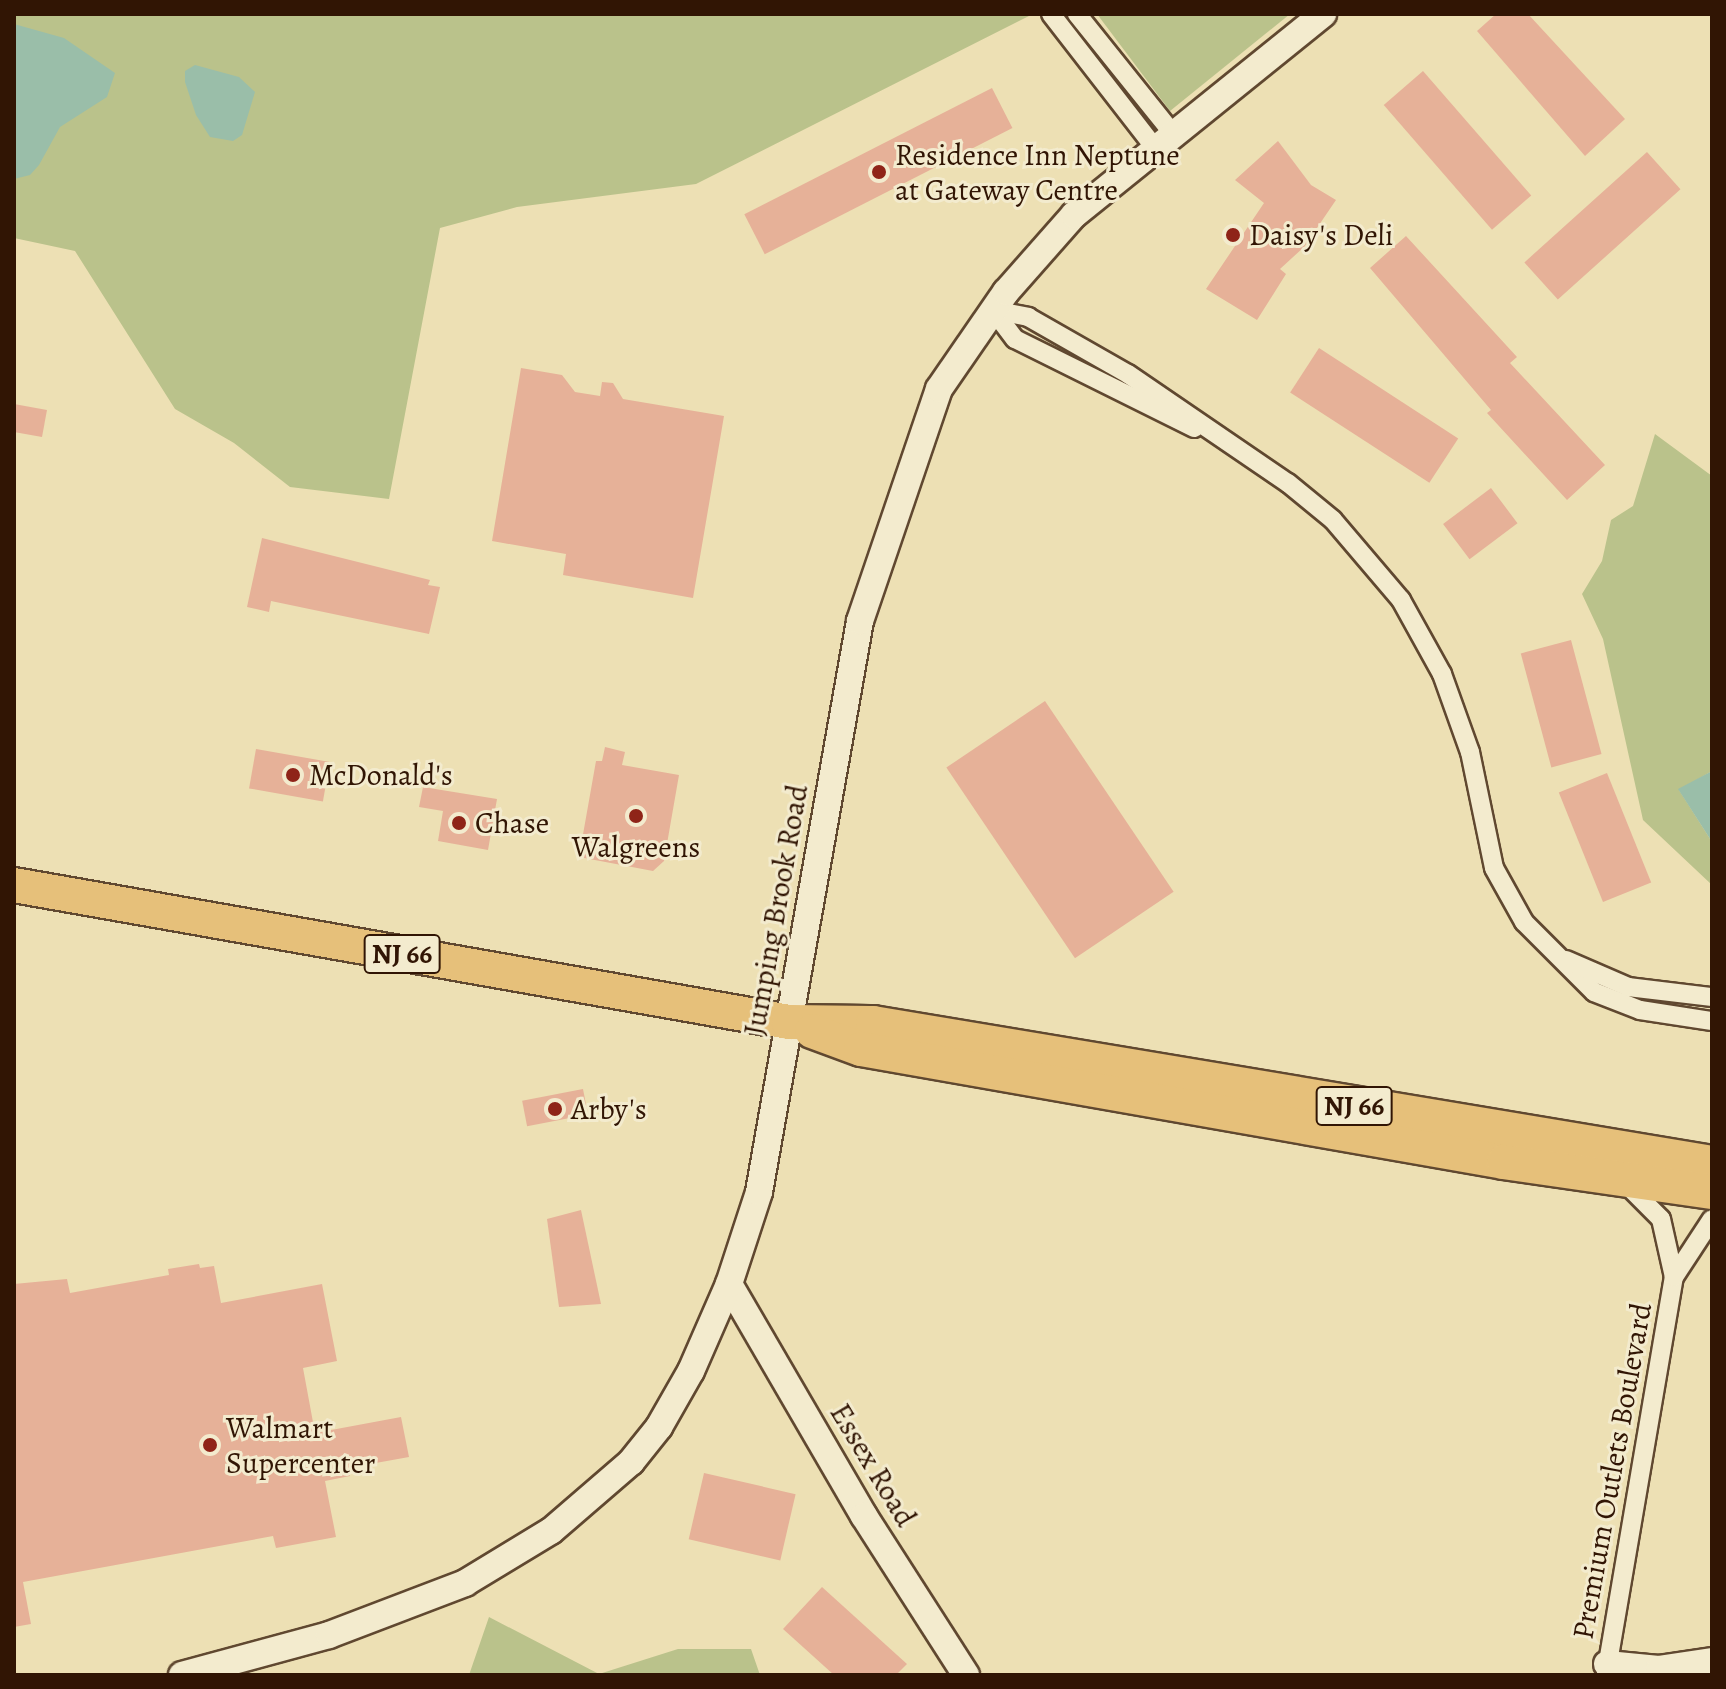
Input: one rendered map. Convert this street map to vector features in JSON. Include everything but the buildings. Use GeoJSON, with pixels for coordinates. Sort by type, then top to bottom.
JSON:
{"type":"FeatureCollection","features":[{"type":"Feature","properties":{"kind":"highway","name":"NJ 66"},"geometry":{"type":"LineString","coordinates":[[14,885],[789,1022],[873,1023],[1712,1163]]}},
{"type":"Feature","properties":{"kind":"highway","name":"NJ 66"},"geometry":{"type":"LineString","coordinates":[[789,1022],[861,1049],[1621,1180],[1712,1192]]}},
{"type":"Feature","properties":{"kind":"street"},"geometry":{"type":"LineString","coordinates":[[1051,14],[1066,35],[1164,141]]}},
{"type":"Feature","properties":{"kind":"street","name":"Jumping Brook Road"},"geometry":{"type":"LineString","coordinates":[[182,1675],[329,1635],[427,1599],[501,1564],[551,1531],[631,1462],[659,1427],[691,1371],[729,1284],[759,1192],[867,594],[934,401],[993,310],[1067,222],[1323,14]]}},
{"type":"Feature","properties":{"kind":"street"},"geometry":{"type":"LineString","coordinates":[[1066,35],[1081,18],[1164,141]]}},
{"type":"Feature","properties":{"kind":"street"},"geometry":{"type":"LineString","coordinates":[[993,310],[1028,317],[1144,384],[1288,483],[1333,520],[1401,600],[1457,713],[1502,887],[1550,952],[1581,984],[1608,999],[1656,1014],[1712,1021]]}},
{"type":"Feature","properties":{"kind":"street"},"geometry":{"type":"LineString","coordinates":[[1550,952],[1628,987],[1712,997]]}},
{"type":"Feature","properties":{"kind":"street","name":"Premium Outlets Boulevard"},"geometry":{"type":"LineString","coordinates":[[1606,1669],[1674,1277],[1661,1219],[1621,1180]]}},
{"type":"Feature","properties":{"kind":"street","name":"Premium Outlets Boulevard"},"geometry":{"type":"LineString","coordinates":[[1674,1277],[1712,1219]]}},
{"type":"Feature","properties":{"kind":"street","name":"Essex Road"},"geometry":{"type":"LineString","coordinates":[[729,1284],[864,1516],[966,1675]]}},
{"type":"Feature","properties":{"kind":"street"},"geometry":{"type":"LineString","coordinates":[[1606,1669],[1659,1669],[1712,1661]]}},
{"type":"Feature","properties":{"kind":"shaded area"},"geometry":{"type":"Polygon","coordinates":[[[14,14],[1029,16],[696,184],[517,207],[440,228],[389,499],[290,487],[234,443],[175,409],[75,251],[14,238],[14,14]]]}},
{"type":"Feature","properties":{"kind":"shaded area"},"geometry":{"type":"Polygon","coordinates":[[[1097,14],[1290,14],[1170,111],[1097,14]]]}},
{"type":"Feature","properties":{"kind":"shaded area"},"geometry":{"type":"Polygon","coordinates":[[[14,24],[64,38],[115,73],[107,97],[60,127],[39,165],[30,175],[14,179],[14,24]]]}},
{"type":"Feature","properties":{"kind":"shaded area"},"geometry":{"type":"Polygon","coordinates":[[[195,65],[239,77],[255,92],[242,135],[233,141],[210,137],[196,115],[185,82],[185,71],[195,65]]]}},
{"type":"Feature","properties":{"kind":"shaded area"},"geometry":{"type":"Polygon","coordinates":[[[1655,434],[1712,476],[1712,771],[1679,790],[1712,842],[1712,885],[1643,820],[1603,639],[1582,594],[1602,561],[1611,520],[1633,506],[1655,434]]]}},
{"type":"Feature","properties":{"kind":"shaded area"},"geometry":{"type":"Polygon","coordinates":[[[1712,771],[1712,842],[1678,789],[1712,771]]]}},
{"type":"Feature","properties":{"kind":"shaded area"},"geometry":{"type":"Polygon","coordinates":[[[489,1617],[599,1674],[678,1649],[751,1649],[760,1675],[469,1675],[489,1617]]]}},
{"type":"Feature","properties":{"kind":"place","name":"Residence Inn Neptune at Gateway Centre"},"geometry":{"type":"Point","coordinates":[879,172]}},
{"type":"Feature","properties":{"kind":"place","name":"Daisy's Deli"},"geometry":{"type":"Point","coordinates":[1233,235]}},
{"type":"Feature","properties":{"kind":"place","name":"McDonald's"},"geometry":{"type":"Point","coordinates":[293,775]}},
{"type":"Feature","properties":{"kind":"place","name":"Walgreens"},"geometry":{"type":"Point","coordinates":[636,816]}},
{"type":"Feature","properties":{"kind":"place","name":"Chase"},"geometry":{"type":"Point","coordinates":[459,823]}},
{"type":"Feature","properties":{"kind":"place","name":"Arby's"},"geometry":{"type":"Point","coordinates":[555,1109]}},
{"type":"Feature","properties":{"kind":"place","name":"Walmart Supercenter"},"geometry":{"type":"Point","coordinates":[210,1445]}}]}
